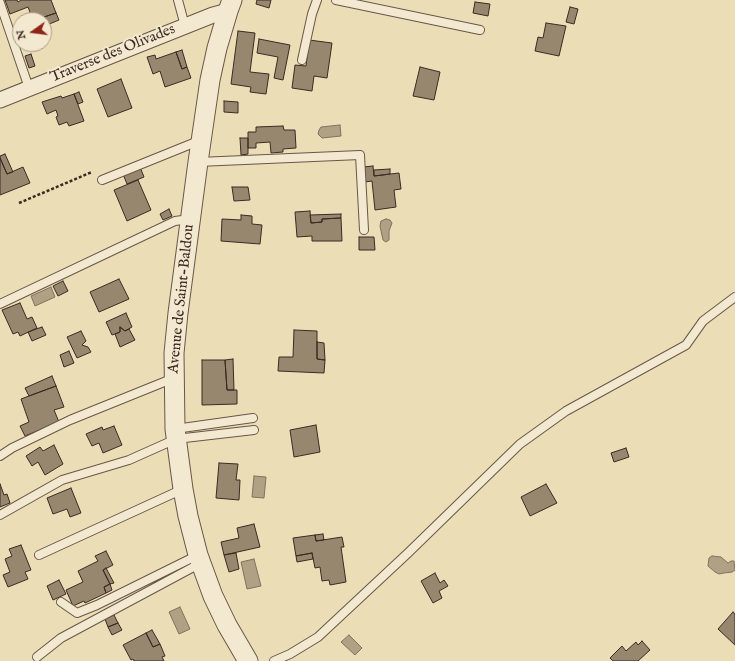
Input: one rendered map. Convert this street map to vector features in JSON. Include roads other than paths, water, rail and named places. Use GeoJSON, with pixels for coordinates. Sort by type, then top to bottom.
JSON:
{"type":"FeatureCollection","features":[{"type":"Feature","properties":{"kind":"street","name":"Traverse des Olivades"},"geometry":{"type":"LineString","coordinates":[[0,100],[213,15],[230,6]]}},
{"type":"Feature","properties":{"kind":"street","name":"Avenue de Saint-Baldou"},"geometry":{"type":"LineString","coordinates":[[230,6],[217,48],[210,80],[178,313],[174,353],[174,378],[178,463],[188,516],[200,559],[213,596],[248,661]]}},
{"type":"Feature","properties":{"kind":"lane"},"geometry":{"type":"LineString","coordinates":[[178,0],[185,26]]}},
{"type":"Feature","properties":{"kind":"lane"},"geometry":{"type":"LineString","coordinates":[[302,60],[312,14],[317,0]]}},
{"type":"Feature","properties":{"kind":"lane"},"geometry":{"type":"LineString","coordinates":[[336,0],[480,30]]}},
{"type":"Feature","properties":{"kind":"lane"},"geometry":{"type":"LineString","coordinates":[[0,3],[29,88]]}},
{"type":"Feature","properties":{"kind":"lane"},"geometry":{"type":"LineString","coordinates":[[102,180],[202,139]]}},
{"type":"Feature","properties":{"kind":"lane"},"geometry":{"type":"LineString","coordinates":[[198,162],[360,155],[364,230]]}},
{"type":"Feature","properties":{"kind":"lane"},"geometry":{"type":"LineString","coordinates":[[0,304],[175,220],[190,218]]}},
{"type":"Feature","properties":{"kind":"lane"},"geometry":{"type":"LineString","coordinates":[[274,661],[290,654],[318,637],[413,548],[520,444],[566,411],[686,345],[703,322],[735,297]]}},
{"type":"Feature","properties":{"kind":"lane"},"geometry":{"type":"LineString","coordinates":[[0,456],[12,448],[70,420],[174,378]]}},
{"type":"Feature","properties":{"kind":"lane"},"geometry":{"type":"LineString","coordinates":[[0,515],[62,480],[129,460],[176,434],[253,418]]}},
{"type":"Feature","properties":{"kind":"lane"},"geometry":{"type":"LineString","coordinates":[[176,434],[254,430]]}},
{"type":"Feature","properties":{"kind":"lane"},"geometry":{"type":"LineString","coordinates":[[39,555],[183,489]]}},
{"type":"Feature","properties":{"kind":"lane"},"geometry":{"type":"LineString","coordinates":[[61,602],[77,612],[97,605],[200,559]]}},
{"type":"Feature","properties":{"kind":"lane"},"geometry":{"type":"LineString","coordinates":[[37,657],[61,638],[200,559]]}}]}
